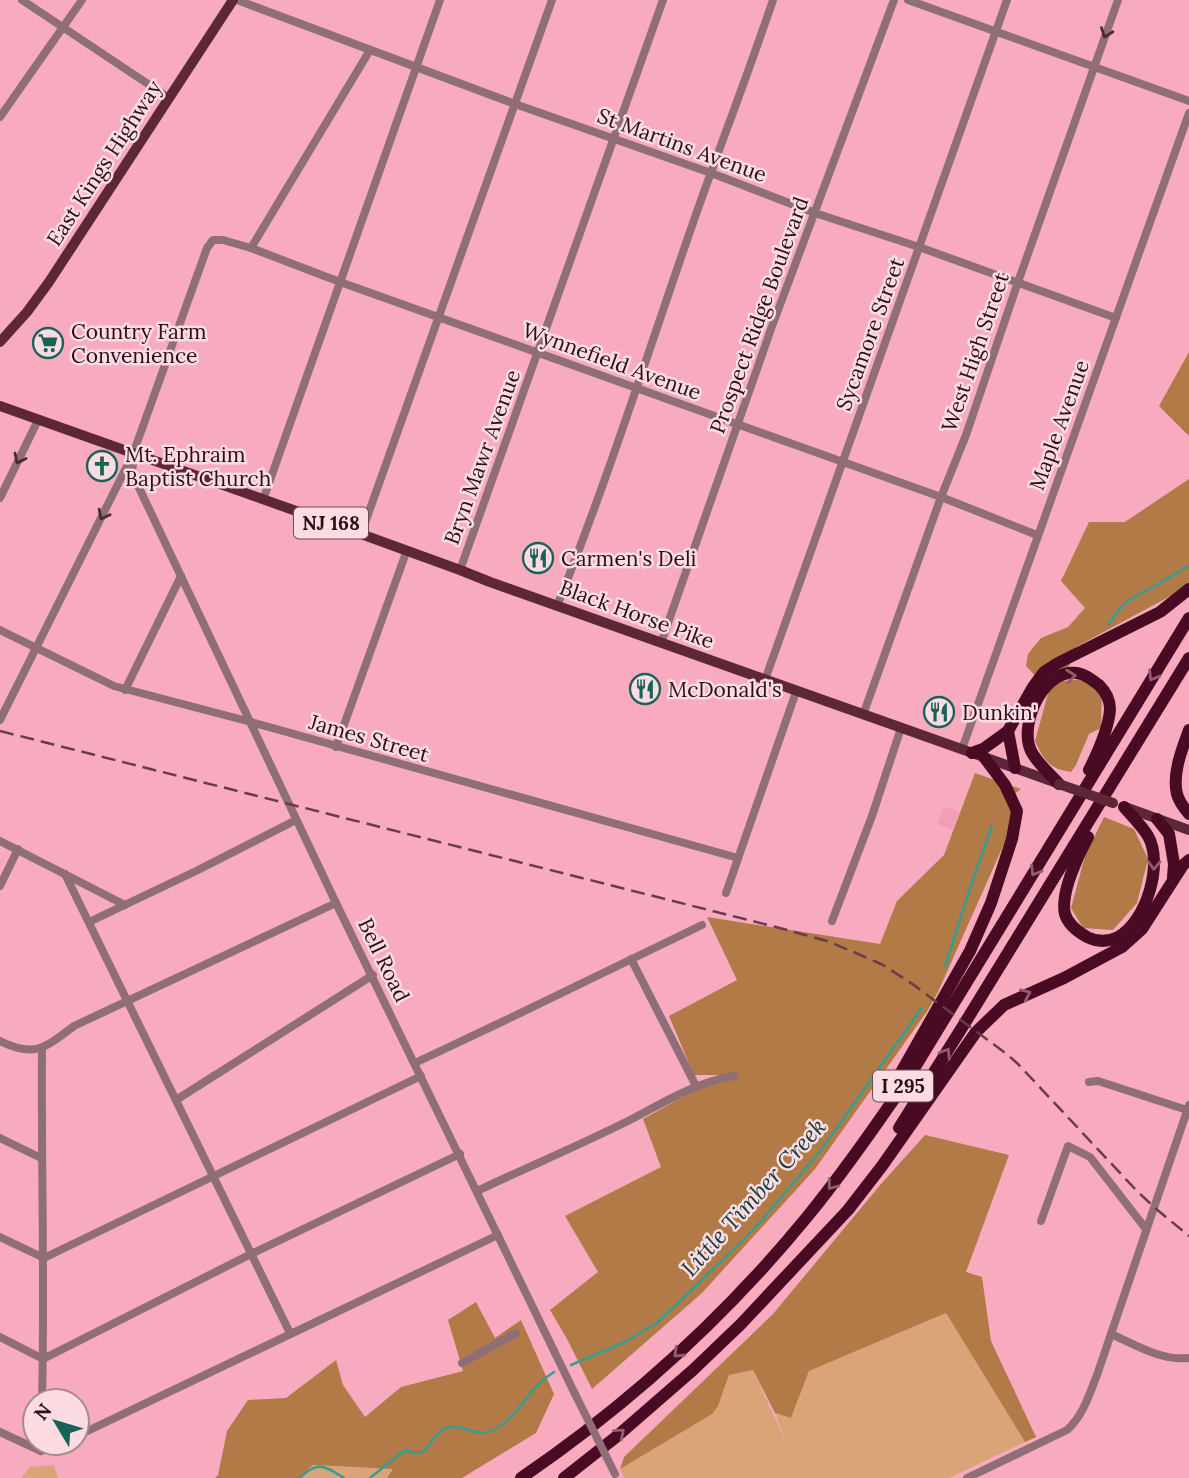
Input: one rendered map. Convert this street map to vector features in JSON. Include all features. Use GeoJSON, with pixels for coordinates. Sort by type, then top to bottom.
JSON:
{"type":"FeatureCollection","features":[{"type":"Feature","properties":{"kind":"highway"},"geometry":{"type":"LineString","coordinates":[[858,1150],[970,951],[991,903],[1012,839],[1017,811],[1005,785],[973,753],[1008,731],[1044,673],[1058,663],[1160,612],[1189,589]]}},
{"type":"Feature","properties":{"kind":"highway","name":"I 295"},"geometry":{"type":"LineString","coordinates":[[521,1478],[610,1412],[701,1332],[795,1231],[858,1150],[914,1068],[1189,618]]}},
{"type":"Feature","properties":{"kind":"highway","name":"I 295"},"geometry":{"type":"LineString","coordinates":[[564,1478],[616,1437],[741,1324],[793,1268],[873,1166],[1189,658]]}},
{"type":"Feature","properties":{"kind":"highway"},"geometry":{"type":"LineString","coordinates":[[1059,784],[1032,752],[1028,735],[1031,712],[1041,692],[1058,677],[1074,673],[1088,677],[1102,688],[1110,708],[1108,722],[1092,764],[1066,820]]}},
{"type":"Feature","properties":{"kind":"highway"},"geometry":{"type":"LineString","coordinates":[[1189,730],[1182,750],[1177,793],[1189,814]]}},
{"type":"Feature","properties":{"kind":"highway"},"geometry":{"type":"LineString","coordinates":[[1008,731],[1015,768]]}},
{"type":"Feature","properties":{"kind":"highway"},"geometry":{"type":"LineString","coordinates":[[1119,805],[1149,836],[1154,853],[1154,879],[1138,917],[1128,930],[1116,938],[1103,941],[1091,939],[1070,923],[1065,914],[1066,893],[1082,848],[1130,755]]}},
{"type":"Feature","properties":{"kind":"highway"},"geometry":{"type":"LineString","coordinates":[[1157,819],[1169,834],[1173,852],[1174,874],[1167,890]]}},
{"type":"Feature","properties":{"kind":"highway"},"geometry":{"type":"LineString","coordinates":[[793,1268],[857,1199],[976,1032],[1004,1005],[1064,978],[1122,947],[1142,929],[1183,865],[1189,860]]}},
{"type":"Feature","properties":{"kind":"main road","name":"East Kings Highway"},"geometry":{"type":"LineString","coordinates":[[0,342],[49,282],[235,0]]}},
{"type":"Feature","properties":{"kind":"main road","name":"Black Horse Pike"},"geometry":{"type":"LineString","coordinates":[[0,406],[973,753]]}},
{"type":"Feature","properties":{"kind":"main road","name":"NJ 168"},"geometry":{"type":"LineString","coordinates":[[973,753],[1189,830]]}},
{"type":"Feature","properties":{"kind":"street"},"geometry":{"type":"LineString","coordinates":[[22,0],[169,98]]}},
{"type":"Feature","properties":{"kind":"street"},"geometry":{"type":"LineString","coordinates":[[0,117],[82,0]]}},
{"type":"Feature","properties":{"kind":"street","name":"St Martins Avenue"},"geometry":{"type":"LineString","coordinates":[[235,0],[515,104],[712,173],[814,213],[919,247],[1116,318]]}},
{"type":"Feature","properties":{"kind":"street"},"geometry":{"type":"LineString","coordinates":[[263,500],[440,0]]}},
{"type":"Feature","properties":{"kind":"street"},"geometry":{"type":"LineString","coordinates":[[361,534],[552,0]]}},
{"type":"Feature","properties":{"kind":"street","name":"Bryn Mawr Avenue"},"geometry":{"type":"LineString","coordinates":[[460,570],[663,0]]}},
{"type":"Feature","properties":{"kind":"street"},"geometry":{"type":"LineString","coordinates":[[557,606],[773,0]]}},
{"type":"Feature","properties":{"kind":"street","name":"Prospect Ridge Boulevard"},"geometry":{"type":"LineString","coordinates":[[661,643],[737,425],[894,0]]}},
{"type":"Feature","properties":{"kind":"street"},"geometry":{"type":"LineString","coordinates":[[908,0],[1189,102]]}},
{"type":"Feature","properties":{"kind":"street","name":"Sycamore Street"},"geometry":{"type":"LineString","coordinates":[[765,680],[1007,0]]}},
{"type":"Feature","properties":{"kind":"street","name":"West High Street"},"geometry":{"type":"LineString","coordinates":[[863,715],[966,435],[1118,0]]}},
{"type":"Feature","properties":{"kind":"street"},"geometry":{"type":"LineString","coordinates":[[251,248],[370,50]]}},
{"type":"Feature","properties":{"kind":"street","name":"Maple Avenue"},"geometry":{"type":"LineString","coordinates":[[973,753],[1037,535],[1189,113]]}},
{"type":"Feature","properties":{"kind":"street","name":"Wynnefield Avenue"},"geometry":{"type":"LineString","coordinates":[[133,454],[207,248],[213,240],[223,240],[941,497],[1037,535]]}},
{"type":"Feature","properties":{"kind":"street"},"geometry":{"type":"LineString","coordinates":[[0,498],[38,420]]}},
{"type":"Feature","properties":{"kind":"street"},"geometry":{"type":"LineString","coordinates":[[0,720],[133,454]]}},
{"type":"Feature","properties":{"kind":"street","name":"Bell Road"},"geometry":{"type":"LineString","coordinates":[[133,454],[132,473],[336,903],[616,1476]]}},
{"type":"Feature","properties":{"kind":"street"},"geometry":{"type":"LineString","coordinates":[[336,747],[407,550]]}},
{"type":"Feature","properties":{"kind":"street"},"geometry":{"type":"LineString","coordinates":[[125,690],[181,576]]}},
{"type":"Feature","properties":{"kind":"street","name":"James Street"},"geometry":{"type":"LineString","coordinates":[[0,630],[114,687],[251,722],[738,858]]}},
{"type":"Feature","properties":{"kind":"street"},"geometry":{"type":"LineString","coordinates":[[726,893],[796,692]]}},
{"type":"Feature","properties":{"kind":"street"},"geometry":{"type":"LineString","coordinates":[[832,921],[872,816],[901,728]]}},
{"type":"Feature","properties":{"kind":"street"},"geometry":{"type":"LineString","coordinates":[[89,922],[296,820]]}},
{"type":"Feature","properties":{"kind":"street"},"geometry":{"type":"LineString","coordinates":[[0,841],[125,905]]}},
{"type":"Feature","properties":{"kind":"street"},"geometry":{"type":"LineString","coordinates":[[0,886],[18,849]]}},
{"type":"Feature","properties":{"kind":"street"},"geometry":{"type":"LineString","coordinates":[[65,874],[290,1333]]}},
{"type":"Feature","properties":{"kind":"street"},"geometry":{"type":"LineString","coordinates":[[0,1041],[27,1051],[42,1048],[74,1026],[336,903]]}},
{"type":"Feature","properties":{"kind":"street"},"geometry":{"type":"LineString","coordinates":[[415,1062],[702,925]]}},
{"type":"Feature","properties":{"kind":"street"},"geometry":{"type":"LineString","coordinates":[[631,959],[696,1086]]}},
{"type":"Feature","properties":{"kind":"street"},"geometry":{"type":"LineString","coordinates":[[176,1100],[373,975]]}},
{"type":"Feature","properties":{"kind":"street"},"geometry":{"type":"LineString","coordinates":[[42,1048],[42,1387]]}},
{"type":"Feature","properties":{"kind":"street"},"geometry":{"type":"LineString","coordinates":[[44,1258],[421,1076]]}},
{"type":"Feature","properties":{"kind":"street"},"geometry":{"type":"LineString","coordinates":[[477,1191],[696,1086],[734,1076]]}},
{"type":"Feature","properties":{"kind":"street"},"geometry":{"type":"LineString","coordinates":[[967,1478],[1047,1440],[1075,1423],[1094,1384],[1146,1229],[1185,1130],[1188,1108],[1098,1082],[1089,1082]]}},
{"type":"Feature","properties":{"kind":"street"},"geometry":{"type":"LineString","coordinates":[[0,1138],[41,1158]]}},
{"type":"Feature","properties":{"kind":"street"},"geometry":{"type":"LineString","coordinates":[[1041,1222],[1068,1146],[1090,1157],[1146,1229]]}},
{"type":"Feature","properties":{"kind":"street"},"geometry":{"type":"LineString","coordinates":[[43,1359],[251,1254],[460,1154]]}},
{"type":"Feature","properties":{"kind":"street"},"geometry":{"type":"LineString","coordinates":[[91,1429],[498,1235]]}},
{"type":"Feature","properties":{"kind":"street"},"geometry":{"type":"LineString","coordinates":[[0,1237],[44,1258]]}},
{"type":"Feature","properties":{"kind":"street"},"geometry":{"type":"LineString","coordinates":[[463,1363],[516,1333]]}},
{"type":"Feature","properties":{"kind":"street"},"geometry":{"type":"LineString","coordinates":[[1111,1334],[1160,1356],[1189,1358]]}},
{"type":"Feature","properties":{"kind":"street"},"geometry":{"type":"LineString","coordinates":[[0,1337],[43,1359]]}},
{"type":"Feature","properties":{"kind":"street"},"geometry":{"type":"LineString","coordinates":[[0,1432],[21,1440]]}},
{"type":"Feature","properties":{"kind":"shaded area"},"geometry":{"type":"Polygon","coordinates":[[[1189,352],[1189,436],[1159,406],[1189,352]]]}},
{"type":"Feature","properties":{"kind":"shaded area"},"geometry":{"type":"Polygon","coordinates":[[[1189,479],[1189,586],[1076,647],[1064,681],[1085,679],[1102,691],[1101,728],[1089,734],[1071,772],[1057,769],[1045,758],[1035,741],[1049,690],[1026,666],[1028,654],[1041,638],[1068,627],[1085,608],[1061,581],[1089,522],[1125,522],[1189,479]]]}},
{"type":"Feature","properties":{"kind":"shaded area"},"geometry":{"type":"Polygon","coordinates":[[[975,773],[1021,789],[1010,797],[1012,826],[928,1010],[815,1169],[702,1293],[592,1389],[550,1310],[598,1272],[565,1216],[661,1167],[643,1119],[722,1075],[694,1075],[669,1016],[737,980],[707,917],[880,944],[897,901],[944,855],[975,773]]]}},
{"type":"Feature","properties":{"kind":"shaded area"},"geometry":{"type":"Polygon","coordinates":[[[944,806],[959,812],[952,830],[937,824],[944,806]]]}},
{"type":"Feature","properties":{"kind":"shaded area"},"geometry":{"type":"Polygon","coordinates":[[[1104,817],[1134,829],[1148,859],[1137,903],[1113,930],[1083,928],[1071,908],[1085,856],[1104,817]]]}},
{"type":"Feature","properties":{"kind":"shaded area"},"geometry":{"type":"Polygon","coordinates":[[[925,1135],[1009,1155],[966,1272],[982,1277],[991,1341],[1036,1437],[1025,1442],[946,1313],[809,1371],[791,1418],[775,1413],[753,1370],[729,1375],[718,1406],[712,1414],[620,1469],[624,1457],[773,1314],[925,1135]]]}},
{"type":"Feature","properties":{"kind":"shaded area"},"geometry":{"type":"Polygon","coordinates":[[[476,1302],[495,1338],[521,1320],[554,1394],[536,1433],[462,1478],[387,1478],[393,1469],[313,1465],[299,1478],[215,1478],[218,1475],[227,1431],[248,1400],[286,1398],[336,1360],[343,1385],[365,1417],[401,1387],[463,1371],[448,1320],[476,1302]]]}},
{"type":"Feature","properties":{"kind":"shaded area"},"geometry":{"type":"Polygon","coordinates":[[[946,1313],[1025,1442],[949,1478],[624,1478],[620,1469],[711,1414],[718,1406],[729,1375],[753,1370],[785,1440],[775,1413],[791,1418],[809,1371],[946,1313]]]}},
{"type":"Feature","properties":{"kind":"shaded area"},"geometry":{"type":"Polygon","coordinates":[[[54,1465],[58,1478],[21,1478],[30,1467],[54,1465]]]}},
{"type":"Feature","properties":{"kind":"shaded area"},"geometry":{"type":"Polygon","coordinates":[[[313,1465],[394,1469],[387,1478],[299,1478],[313,1465]]]}},
{"type":"Feature","properties":{"kind":"waterway","name":"Little Timber Creek"},"geometry":{"type":"LineString","coordinates":[[1109,624],[1128,601],[1189,566]]}},
{"type":"Feature","properties":{"kind":"waterway","name":"Little Timber Creek"},"geometry":{"type":"LineString","coordinates":[[945,967],[992,826]]}},
{"type":"Feature","properties":{"kind":"waterway","name":"Little Timber Creek"},"geometry":{"type":"LineString","coordinates":[[571,1365],[625,1342],[657,1323],[739,1244],[821,1150],[921,1009]]}},
{"type":"Feature","properties":{"kind":"waterway","name":"Little Timber Creek"},"geometry":{"type":"LineString","coordinates":[[370,1478],[405,1450],[423,1452],[438,1433],[447,1428],[481,1433],[494,1430],[511,1417],[538,1385],[554,1372]]}},
{"type":"Feature","properties":{"kind":"waterway","name":"Little Timber Creek"},"geometry":{"type":"LineString","coordinates":[[300,1478],[316,1467],[332,1470],[344,1478]]}},
{"type":"Feature","properties":{"kind":"railway"},"geometry":{"type":"LineString","coordinates":[[0,731],[776,927],[827,941],[856,953],[883,965],[911,983],[1008,1055],[1136,1190],[1189,1236]]}},
{"type":"Feature","properties":{"kind":"place","name":"Country Farm Convenience"},"geometry":{"type":"Point","coordinates":[48,343]}},
{"type":"Feature","properties":{"kind":"place","name":"Mt. Ephraim Baptist Church"},"geometry":{"type":"Point","coordinates":[102,466]}},
{"type":"Feature","properties":{"kind":"place","name":"Carmen's Deli"},"geometry":{"type":"Point","coordinates":[538,558]}},
{"type":"Feature","properties":{"kind":"place","name":"McDonald's"},"geometry":{"type":"Point","coordinates":[645,689]}},
{"type":"Feature","properties":{"kind":"place","name":"Dunkin'"},"geometry":{"type":"Point","coordinates":[939,712]}}]}
